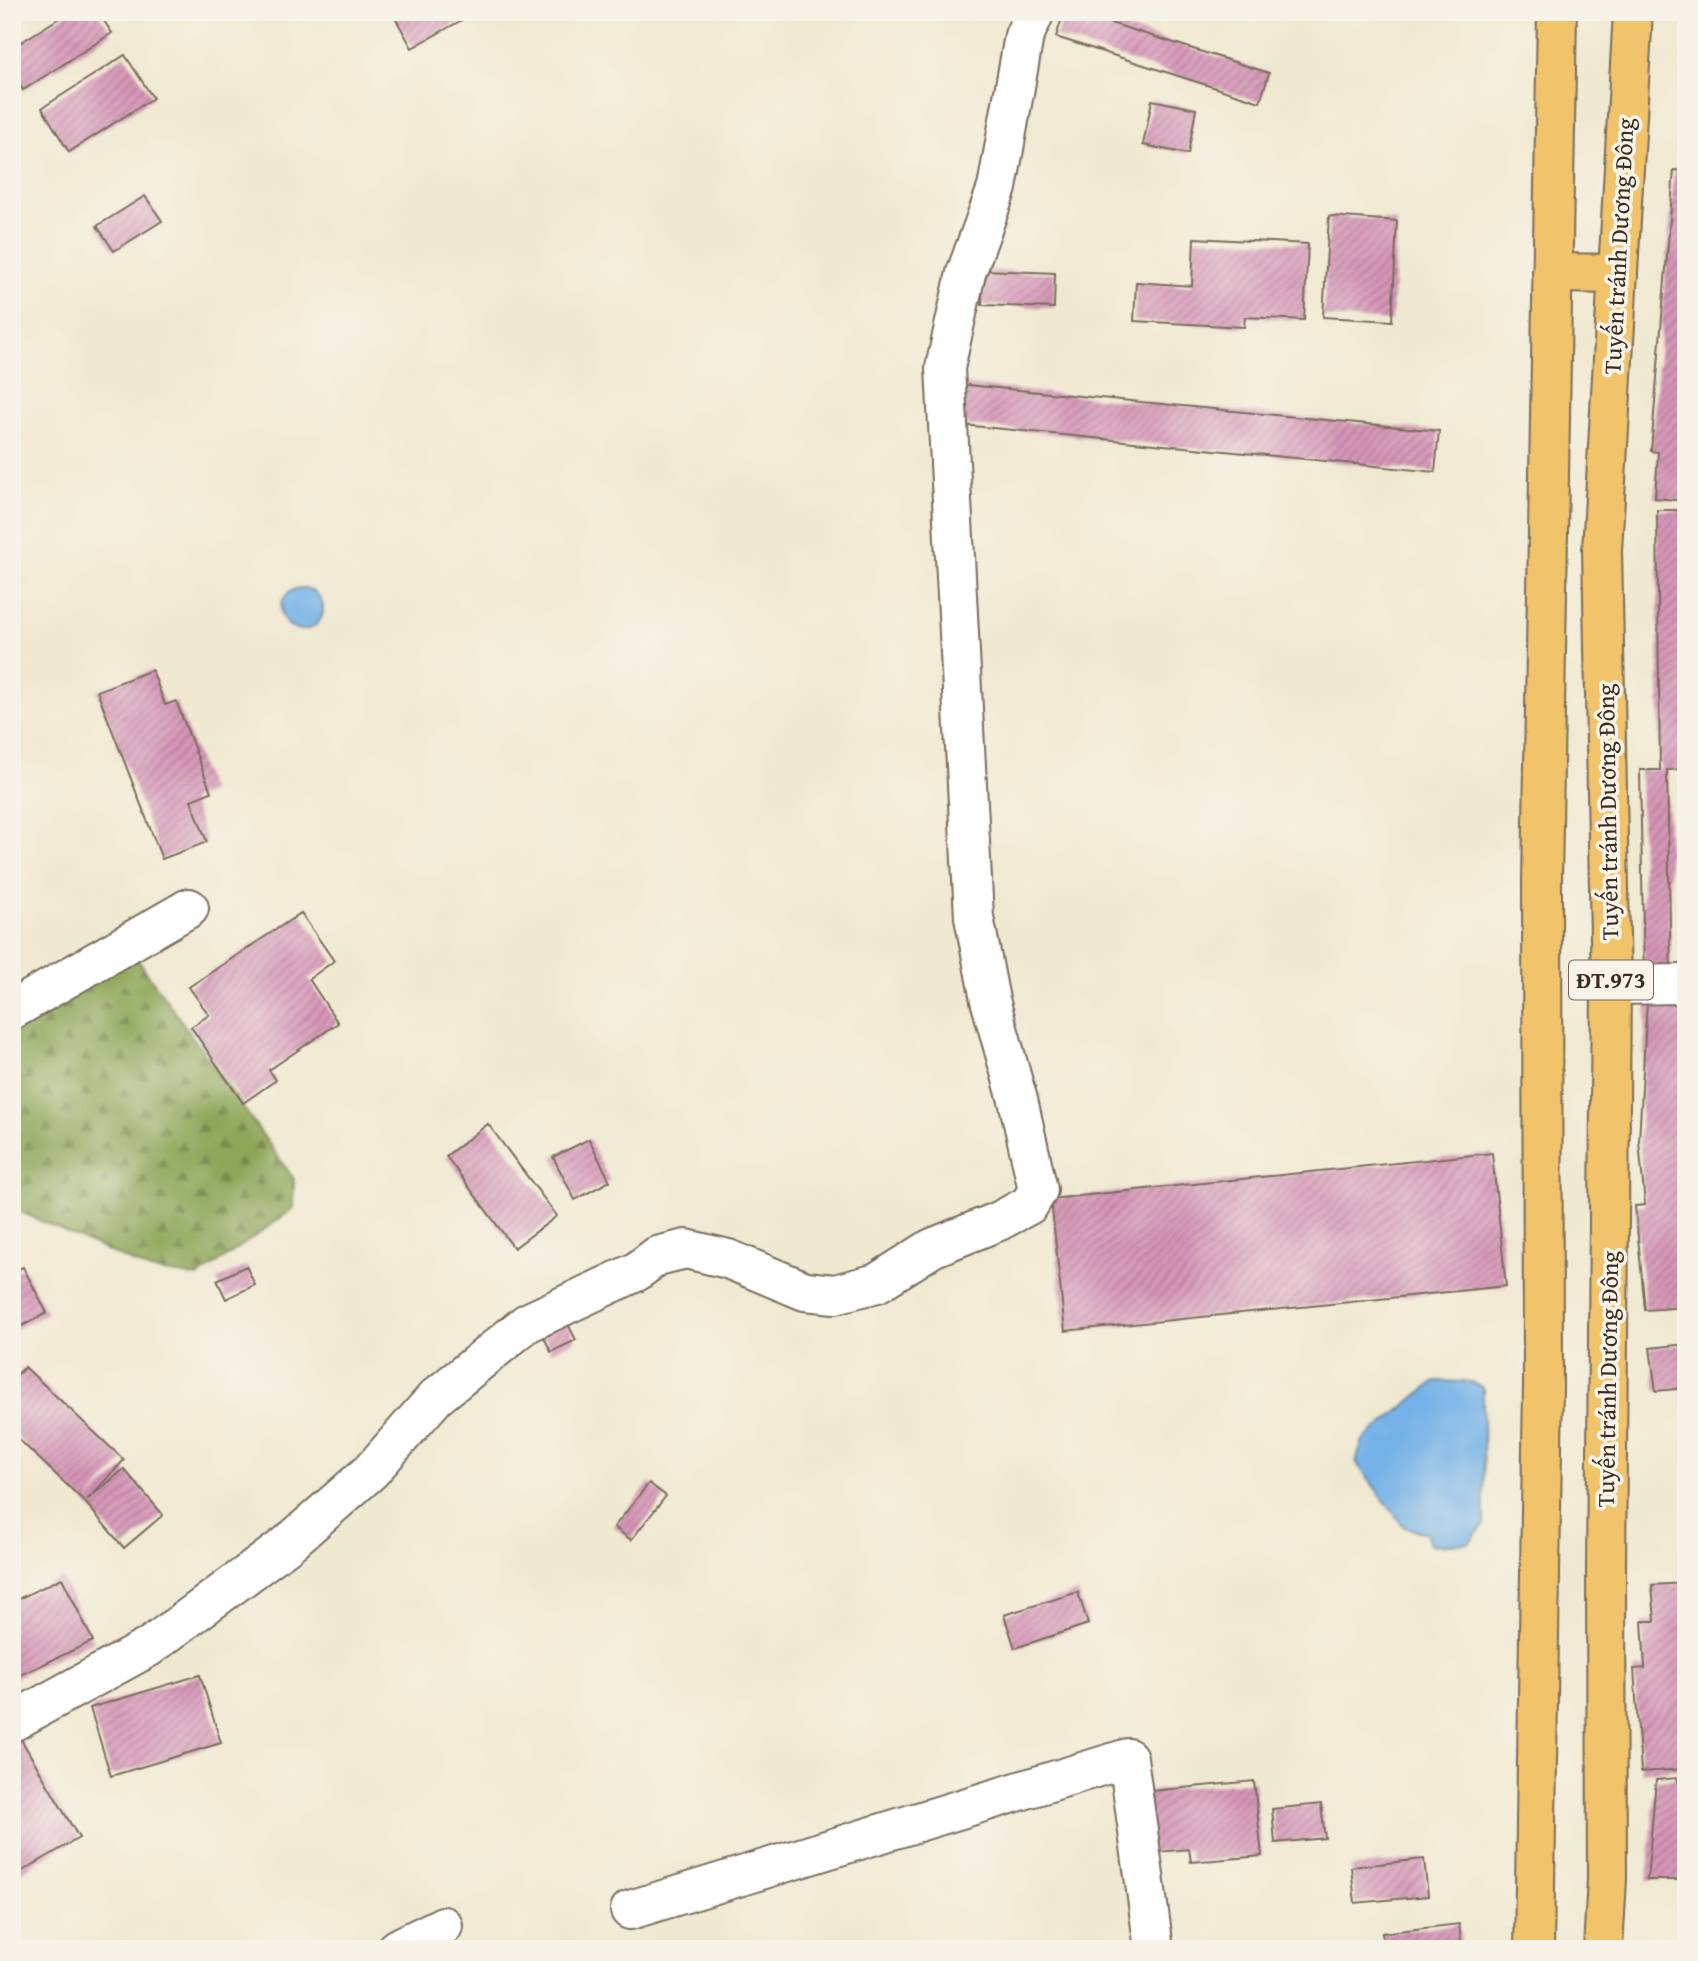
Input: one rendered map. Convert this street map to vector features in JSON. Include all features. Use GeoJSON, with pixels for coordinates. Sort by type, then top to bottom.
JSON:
{"type":"FeatureCollection","features":[{"type":"Feature","properties":{"kind":"main road","name":"ĐT.973"},"geometry":{"type":"LineString","coordinates":[[1534,1949],[1543,1386],[1542,881],[1557,12]]}},
{"type":"Feature","properties":{"kind":"main road","name":"Tuyến tránh Dương Đông"},"geometry":{"type":"LineString","coordinates":[[1603,1949],[1607,1880],[1606,1572],[1611,985],[1602,550],[1633,12]]}},
{"type":"Feature","properties":{"kind":"main road"},"geometry":{"type":"LineString","coordinates":[[1552,273],[1618,274]]}},
{"type":"Feature","properties":{"kind":"street"},"geometry":{"type":"LineString","coordinates":[[12,1722],[149,1647],[288,1544],[371,1471],[436,1397],[527,1323],[635,1272],[657,1256],[686,1249],[728,1259],[805,1291],[835,1294],[877,1283],[932,1248],[999,1221],[1029,1205],[1038,1190],[990,1000],[974,917],[945,368],[966,273],[998,188],[1024,36],[1035,12]]}},
{"type":"Feature","properties":{"kind":"street"},"geometry":{"type":"LineString","coordinates":[[12,1010],[188,908]]}},
{"type":"Feature","properties":{"kind":"street"},"geometry":{"type":"LineString","coordinates":[[1611,985],[1686,984]]}},
{"type":"Feature","properties":{"kind":"street"},"geometry":{"type":"LineString","coordinates":[[630,1909],[1128,1758],[1154,1949]]}},
{"type":"Feature","properties":{"kind":"street"},"geometry":{"type":"LineString","coordinates":[[396,1949],[443,1926]]}},
{"type":"Feature","properties":{"kind":"green space"},"geometry":{"type":"Polygon","coordinates":[[[135,956],[294,1179],[293,1209],[198,1277],[150,1270],[12,1208],[12,1025],[135,956]]]}},
{"type":"Feature","properties":{"kind":"water"},"geometry":{"type":"Polygon","coordinates":[[[302,588],[317,594],[323,609],[317,624],[302,630],[287,624],[281,609],[287,594],[302,588]]]}},
{"type":"Feature","properties":{"kind":"water"},"geometry":{"type":"Polygon","coordinates":[[[1435,1381],[1472,1382],[1483,1388],[1484,1525],[1469,1543],[1430,1545],[1426,1533],[1404,1527],[1356,1462],[1363,1440],[1435,1381]]]}},
{"type":"Feature","properties":{"kind":"building"},"geometry":{"type":"Polygon","coordinates":[[[69,12],[98,12],[112,33],[23,90],[12,73],[12,48],[69,12]]]}},
{"type":"Feature","properties":{"kind":"building"},"geometry":{"type":"Polygon","coordinates":[[[392,12],[476,12],[412,48],[392,12]]]}},
{"type":"Feature","properties":{"kind":"building"},"geometry":{"type":"Polygon","coordinates":[[[1064,12],[1076,12],[1269,73],[1260,102],[1056,37],[1064,12]]]}},
{"type":"Feature","properties":{"kind":"building"},"geometry":{"type":"Polygon","coordinates":[[[125,55],[153,98],[69,152],[42,108],[125,55]]]}},
{"type":"Feature","properties":{"kind":"building"},"geometry":{"type":"Polygon","coordinates":[[[1152,100],[1196,109],[1188,154],[1143,145],[1152,100]]]}},
{"type":"Feature","properties":{"kind":"building"},"geometry":{"type":"Polygon","coordinates":[[[1674,170],[1686,171],[1686,501],[1655,498],[1658,452],[1651,451],[1674,170]]]}},
{"type":"Feature","properties":{"kind":"building"},"geometry":{"type":"Polygon","coordinates":[[[145,196],[162,221],[114,251],[97,226],[145,196]]]}},
{"type":"Feature","properties":{"kind":"building"},"geometry":{"type":"Polygon","coordinates":[[[1329,216],[1397,221],[1392,321],[1323,317],[1329,216]]]}},
{"type":"Feature","properties":{"kind":"building"},"geometry":{"type":"Polygon","coordinates":[[[1194,238],[1308,244],[1304,320],[1245,317],[1244,327],[1134,321],[1136,282],[1192,286],[1194,238]]]}},
{"type":"Feature","properties":{"kind":"building"},"geometry":{"type":"Polygon","coordinates":[[[983,270],[1055,273],[1054,308],[982,305],[983,270]]]}},
{"type":"Feature","properties":{"kind":"building"},"geometry":{"type":"Polygon","coordinates":[[[957,384],[1439,431],[1435,472],[953,424],[957,384]]]}},
{"type":"Feature","properties":{"kind":"building"},"geometry":{"type":"Polygon","coordinates":[[[1657,510],[1686,510],[1686,769],[1667,770],[1671,979],[1644,979],[1640,770],[1660,770],[1657,510]]]}},
{"type":"Feature","properties":{"kind":"building"},"geometry":{"type":"Polygon","coordinates":[[[152,670],[165,705],[176,701],[211,792],[191,800],[207,842],[162,859],[97,691],[152,670]]]}},
{"type":"Feature","properties":{"kind":"building"},"geometry":{"type":"Polygon","coordinates":[[[301,913],[334,961],[309,979],[338,1023],[269,1070],[276,1080],[243,1103],[191,1027],[209,1015],[189,987],[301,913]]]}},
{"type":"Feature","properties":{"kind":"building"},"geometry":{"type":"Polygon","coordinates":[[[1647,1001],[1686,1002],[1686,1307],[1645,1310],[1635,1206],[1645,1205],[1639,1141],[1647,1001]]]}},
{"type":"Feature","properties":{"kind":"building"},"geometry":{"type":"Polygon","coordinates":[[[488,1124],[557,1216],[514,1248],[446,1156],[488,1124]]]}},
{"type":"Feature","properties":{"kind":"building"},"geometry":{"type":"Polygon","coordinates":[[[589,1139],[610,1181],[575,1200],[553,1157],[589,1139]]]}},
{"type":"Feature","properties":{"kind":"building"},"geometry":{"type":"Polygon","coordinates":[[[1492,1153],[1506,1286],[1065,1331],[1051,1199],[1492,1153]]]}},
{"type":"Feature","properties":{"kind":"building"},"geometry":{"type":"Polygon","coordinates":[[[246,1266],[255,1285],[226,1299],[217,1280],[246,1266]]]}},
{"type":"Feature","properties":{"kind":"building"},"geometry":{"type":"Polygon","coordinates":[[[23,1267],[47,1313],[12,1331],[12,1272],[23,1267]]]}},
{"type":"Feature","properties":{"kind":"building"},"geometry":{"type":"Polygon","coordinates":[[[565,1318],[576,1340],[551,1352],[540,1329],[565,1318]]]}},
{"type":"Feature","properties":{"kind":"building"},"geometry":{"type":"Polygon","coordinates":[[[1686,1344],[1686,1388],[1656,1391],[1650,1348],[1686,1344]]]}},
{"type":"Feature","properties":{"kind":"building"},"geometry":{"type":"Polygon","coordinates":[[[25,1367],[124,1460],[87,1500],[124,1469],[163,1515],[124,1548],[85,1502],[12,1433],[12,1380],[25,1367]]]}},
{"type":"Feature","properties":{"kind":"building"},"geometry":{"type":"Polygon","coordinates":[[[649,1483],[666,1496],[631,1540],[614,1527],[649,1483]]]}},
{"type":"Feature","properties":{"kind":"building"},"geometry":{"type":"Polygon","coordinates":[[[62,1578],[93,1641],[12,1679],[12,1602],[62,1578]]]}},
{"type":"Feature","properties":{"kind":"building"},"geometry":{"type":"Polygon","coordinates":[[[1686,1583],[1686,1769],[1641,1772],[1634,1669],[1645,1668],[1642,1621],[1655,1621],[1652,1585],[1686,1583]]]}},
{"type":"Feature","properties":{"kind":"building"},"geometry":{"type":"Polygon","coordinates":[[[1078,1592],[1088,1624],[1015,1648],[1004,1615],[1078,1592]]]}},
{"type":"Feature","properties":{"kind":"building"},"geometry":{"type":"Polygon","coordinates":[[[200,1675],[221,1743],[111,1776],[90,1708],[200,1675]]]}},
{"type":"Feature","properties":{"kind":"building"},"geometry":{"type":"Polygon","coordinates":[[[15,1729],[79,1838],[12,1877],[12,1731],[15,1729]]]}},
{"type":"Feature","properties":{"kind":"building"},"geometry":{"type":"Polygon","coordinates":[[[1677,1778],[1686,1800],[1686,1880],[1647,1880],[1656,1780],[1677,1778]]]}},
{"type":"Feature","properties":{"kind":"building"},"geometry":{"type":"Polygon","coordinates":[[[1254,1781],[1262,1856],[1191,1862],[1189,1849],[1148,1853],[1141,1792],[1254,1781]]]}},
{"type":"Feature","properties":{"kind":"building"},"geometry":{"type":"Polygon","coordinates":[[[1321,1804],[1325,1838],[1275,1843],[1272,1809],[1321,1804]]]}},
{"type":"Feature","properties":{"kind":"building"},"geometry":{"type":"Polygon","coordinates":[[[1424,1859],[1428,1896],[1355,1903],[1351,1867],[1424,1859]]]}},
{"type":"Feature","properties":{"kind":"building"},"geometry":{"type":"Polygon","coordinates":[[[1459,1924],[1462,1949],[1384,1949],[1382,1933],[1459,1924]]]}}]}
